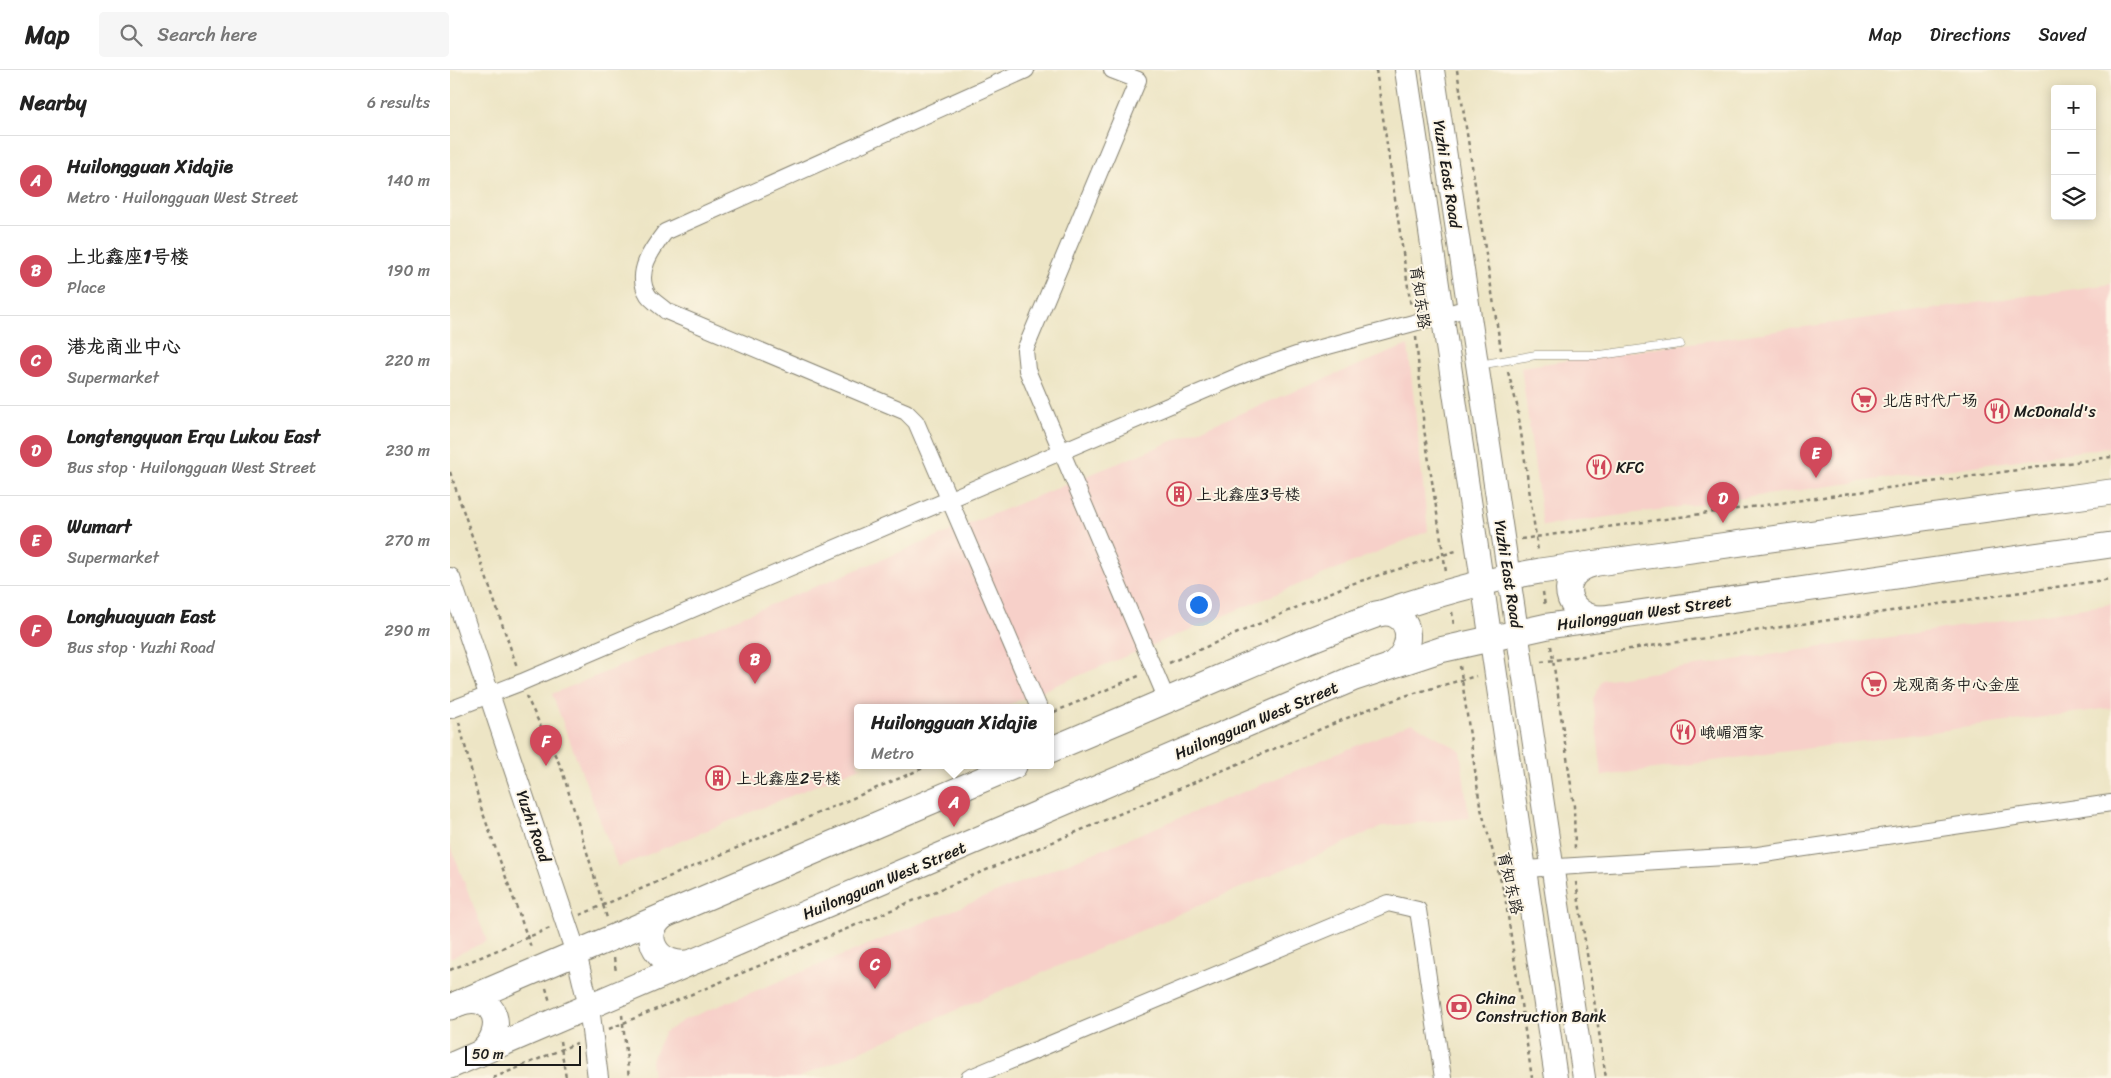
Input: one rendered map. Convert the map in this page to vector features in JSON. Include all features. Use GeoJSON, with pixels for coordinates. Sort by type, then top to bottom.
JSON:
{"type":"FeatureCollection","features":[{"type":"Feature","properties":{"kind":"main road","name":"Yuzhi East Road"},"geometry":{"type":"LineString","coordinates":[[1406,70],[1556,1078]]}},
{"type":"Feature","properties":{"kind":"main road","name":"Yuzhi East Road"},"geometry":{"type":"LineString","coordinates":[[1433,70],[1584,1078]]}},
{"type":"Feature","properties":{"kind":"main road"},"geometry":{"type":"LineString","coordinates":[[1054,743],[1167,700],[1334,629],[1376,614],[1482,582],[1593,564],[2111,492]]}},
{"type":"Feature","properties":{"kind":"main road","name":"Huilongguan West Street"},"geometry":{"type":"LineString","coordinates":[[450,1066],[1352,679],[1390,666],[1517,631],[2111,545]]}},
{"type":"Feature","properties":{"kind":"main road"},"geometry":{"type":"LineString","coordinates":[[1593,564],[1582,568],[1574,575],[1569,585],[1568,596],[1578,611],[1589,617],[1602,618]]}},
{"type":"Feature","properties":{"kind":"main road"},"geometry":{"type":"LineString","coordinates":[[1376,614],[1386,613],[1396,616],[1404,624],[1409,634],[1405,652],[1390,666]]}},
{"type":"Feature","properties":{"kind":"main road"},"geometry":{"type":"LineString","coordinates":[[454,1005],[1007,769]]}},
{"type":"Feature","properties":{"kind":"main road"},"geometry":{"type":"LineString","coordinates":[[665,915],[658,921],[654,931],[653,942],[656,952],[672,962],[692,962]]}},
{"type":"Feature","properties":{"kind":"main road"},"geometry":{"type":"LineString","coordinates":[[454,1005],[469,1000],[479,1002],[489,1008],[495,1017],[497,1028],[493,1040],[479,1054]]}},
{"type":"Feature","properties":{"kind":"street"},"geometry":{"type":"LineString","coordinates":[[1026,70],[665,232],[647,256],[643,281],[648,296],[666,311],[906,412],[916,422],[1037,704]]}},
{"type":"Feature","properties":{"kind":"street"},"geometry":{"type":"LineString","coordinates":[[1112,70],[1138,80],[1025,350],[1027,370],[1167,700]]}},
{"type":"Feature","properties":{"kind":"street"},"geometry":{"type":"LineString","coordinates":[[453,709],[522,682],[1275,362],[1468,308]]}},
{"type":"Feature","properties":{"kind":"street","name":"Yuzhi Road"},"geometry":{"type":"LineString","coordinates":[[450,578],[576,953],[589,1006],[598,1078]]}},
{"type":"Feature","properties":{"kind":"street"},"geometry":{"type":"LineString","coordinates":[[1525,869],[1758,855],[2111,803]]}},
{"type":"Feature","properties":{"kind":"street"},"geometry":{"type":"LineString","coordinates":[[969,1078],[1388,903],[1418,910],[1443,1078]]}},
{"type":"Feature","properties":{"kind":"lane"},"geometry":{"type":"LineString","coordinates":[[1477,365],[1536,355],[1600,355],[1680,344]]}},
{"type":"Feature","properties":{"kind":"path","name":"育知东路"},"geometry":{"type":"LineString","coordinates":[[1376,70],[1414,323],[1424,429],[1439,528]]}},
{"type":"Feature","properties":{"kind":"path"},"geometry":{"type":"LineString","coordinates":[[1457,70],[1498,338],[1517,405],[1556,679]]}},
{"type":"Feature","properties":{"kind":"path"},"geometry":{"type":"LineString","coordinates":[[1551,535],[2111,457]]}},
{"type":"Feature","properties":{"kind":"path"},"geometry":{"type":"LineString","coordinates":[[450,472],[528,702],[561,767],[604,905],[619,993],[629,1078]]}},
{"type":"Feature","properties":{"kind":"path"},"geometry":{"type":"LineString","coordinates":[[1054,712],[1348,585],[1427,559]]}},
{"type":"Feature","properties":{"kind":"path"},"geometry":{"type":"LineString","coordinates":[[1567,658],[2111,579]]}},
{"type":"Feature","properties":{"kind":"path"},"geometry":{"type":"LineString","coordinates":[[493,1078],[1366,710],[1441,685]]}},
{"type":"Feature","properties":{"kind":"path","name":"育知东路"},"geometry":{"type":"LineString","coordinates":[[1464,693],[1480,805],[1505,896],[1532,1078]]}},
{"type":"Feature","properties":{"kind":"path"},"geometry":{"type":"LineString","coordinates":[[453,709],[480,805],[556,1021],[566,1078]]}},
{"type":"Feature","properties":{"kind":"path"},"geometry":{"type":"LineString","coordinates":[[450,970],[921,769]]}},
{"type":"Feature","properties":{"kind":"shaded area","name":"北店时代广场"},"geometry":{"type":"Polygon","coordinates":[[[2111,284],[2111,447],[1543,526],[1521,367],[2111,284]]]}},
{"type":"Feature","properties":{"kind":"shaded area"},"geometry":{"type":"Polygon","coordinates":[[[1408,345],[1428,531],[1011,704],[854,704],[854,769],[856,769],[618,867],[552,694],[1408,345]]]}},
{"type":"Feature","properties":{"kind":"shaded area"},"geometry":{"type":"Polygon","coordinates":[[[2111,604],[2111,708],[1602,776],[1593,699],[1602,680],[2111,604]]]}},
{"type":"Feature","properties":{"kind":"shaded area"},"geometry":{"type":"Polygon","coordinates":[[[1412,723],[1460,750],[1469,818],[1384,826],[798,1078],[653,1078],[651,1061],[664,1033],[684,1020],[1412,723]]]}},
{"type":"Feature","properties":{"kind":"shaded area"},"geometry":{"type":"Polygon","coordinates":[[[450,845],[487,941],[450,958],[450,845]]]}},
{"type":"Feature","properties":{"kind":"place","name":"北店时代广场"},"geometry":{"type":"Point","coordinates":[1864,400]}},
{"type":"Feature","properties":{"kind":"place","name":"McDonald's"},"geometry":{"type":"Point","coordinates":[1997,411]}},
{"type":"Feature","properties":{"kind":"place","name":"KFC"},"geometry":{"type":"Point","coordinates":[1599,467]}},
{"type":"Feature","properties":{"kind":"place","name":"Wumart"},"geometry":{"type":"Point","coordinates":[1816,478]}},
{"type":"Feature","properties":{"kind":"place","name":"上北鑫座3号楼"},"geometry":{"type":"Point","coordinates":[1179,494]}},
{"type":"Feature","properties":{"kind":"place","name":"Longtengyuan Erqu Lukou East"},"geometry":{"type":"Point","coordinates":[1723,523]}},
{"type":"Feature","properties":{"kind":"place","name":"上北鑫座1号楼"},"geometry":{"type":"Point","coordinates":[755,684]}},
{"type":"Feature","properties":{"kind":"place","name":"龙观商务中心金座"},"geometry":{"type":"Point","coordinates":[1874,684]}},
{"type":"Feature","properties":{"kind":"place","name":"峨嵋酒家"},"geometry":{"type":"Point","coordinates":[1683,732]}},
{"type":"Feature","properties":{"kind":"place","name":"Longhuayuan East"},"geometry":{"type":"Point","coordinates":[546,766]}},
{"type":"Feature","properties":{"kind":"place","name":"上北鑫座2号楼"},"geometry":{"type":"Point","coordinates":[718,778]}},
{"type":"Feature","properties":{"kind":"place","name":"Huilongguan Xidajie"},"geometry":{"type":"Point","coordinates":[954,827]}},
{"type":"Feature","properties":{"kind":"place","name":"港龙商业中心"},"geometry":{"type":"Point","coordinates":[875,989]}},
{"type":"Feature","properties":{"kind":"place","name":"China Construction Bank"},"geometry":{"type":"Point","coordinates":[1459,1007]}}]}
